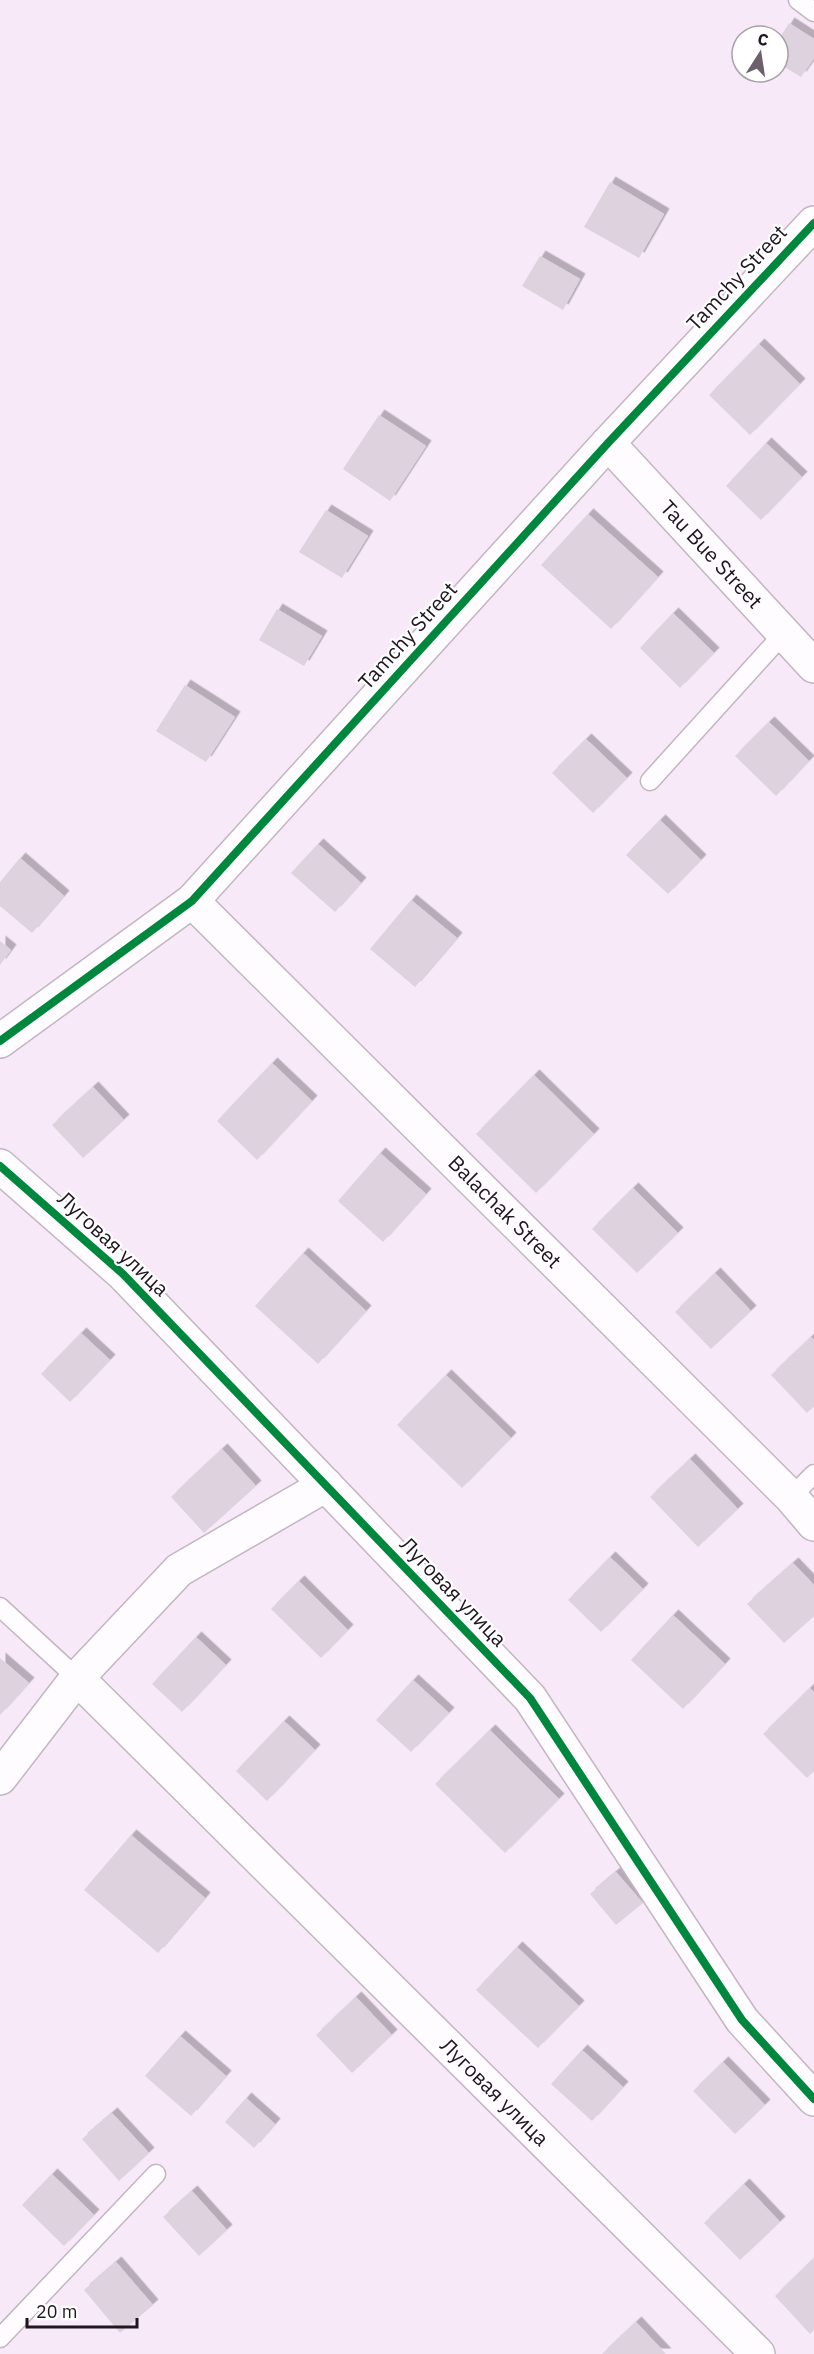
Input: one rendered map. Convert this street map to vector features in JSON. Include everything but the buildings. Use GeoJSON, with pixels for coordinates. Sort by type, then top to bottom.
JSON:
{"type":"FeatureCollection","features":[{"type":"Feature","properties":{"kind":"street","name":"Tamchy Street"},"geometry":{"type":"LineString","coordinates":[[0,1041],[192,901],[608,443],[814,223]]}},
{"type":"Feature","properties":{"kind":"street","name":"Tau Bue Street"},"geometry":{"type":"LineString","coordinates":[[608,443],[814,666]]}},
{"type":"Feature","properties":{"kind":"street","name":"Balachak Street"},"geometry":{"type":"LineString","coordinates":[[192,901],[791,1497],[814,1524]]}},
{"type":"Feature","properties":{"kind":"street","name":"Луговая улица"},"geometry":{"type":"LineString","coordinates":[[0,1166],[123,1274],[530,1698],[742,2020],[814,2099]]}},
{"type":"Feature","properties":{"kind":"street"},"geometry":{"type":"LineString","coordinates":[[0,1778],[77,1678],[179,1570],[326,1485]]}},
{"type":"Feature","properties":{"kind":"street","name":"Луговая улица"},"geometry":{"type":"LineString","coordinates":[[77,1678],[758,2354]]}},
{"type":"Feature","properties":{"kind":"lane"},"geometry":{"type":"LineString","coordinates":[[798,0],[814,12]]}},
{"type":"Feature","properties":{"kind":"lane"},"geometry":{"type":"LineString","coordinates":[[650,781],[783,633]]}},
{"type":"Feature","properties":{"kind":"lane"},"geometry":{"type":"LineString","coordinates":[[791,1497],[814,1474]]}},
{"type":"Feature","properties":{"kind":"lane"},"geometry":{"type":"LineString","coordinates":[[0,1607],[77,1678]]}},
{"type":"Feature","properties":{"kind":"lane"},"geometry":{"type":"LineString","coordinates":[[0,2338],[156,2174]]}},
{"type":"Feature","properties":{"kind":"cycle path"},"geometry":{"type":"LineString","coordinates":[[0,1041],[192,901],[608,443],[814,223]]}},
{"type":"Feature","properties":{"kind":"cycle path"},"geometry":{"type":"LineString","coordinates":[[0,1166],[123,1274],[530,1698],[742,2020],[814,2099]]}}]}
